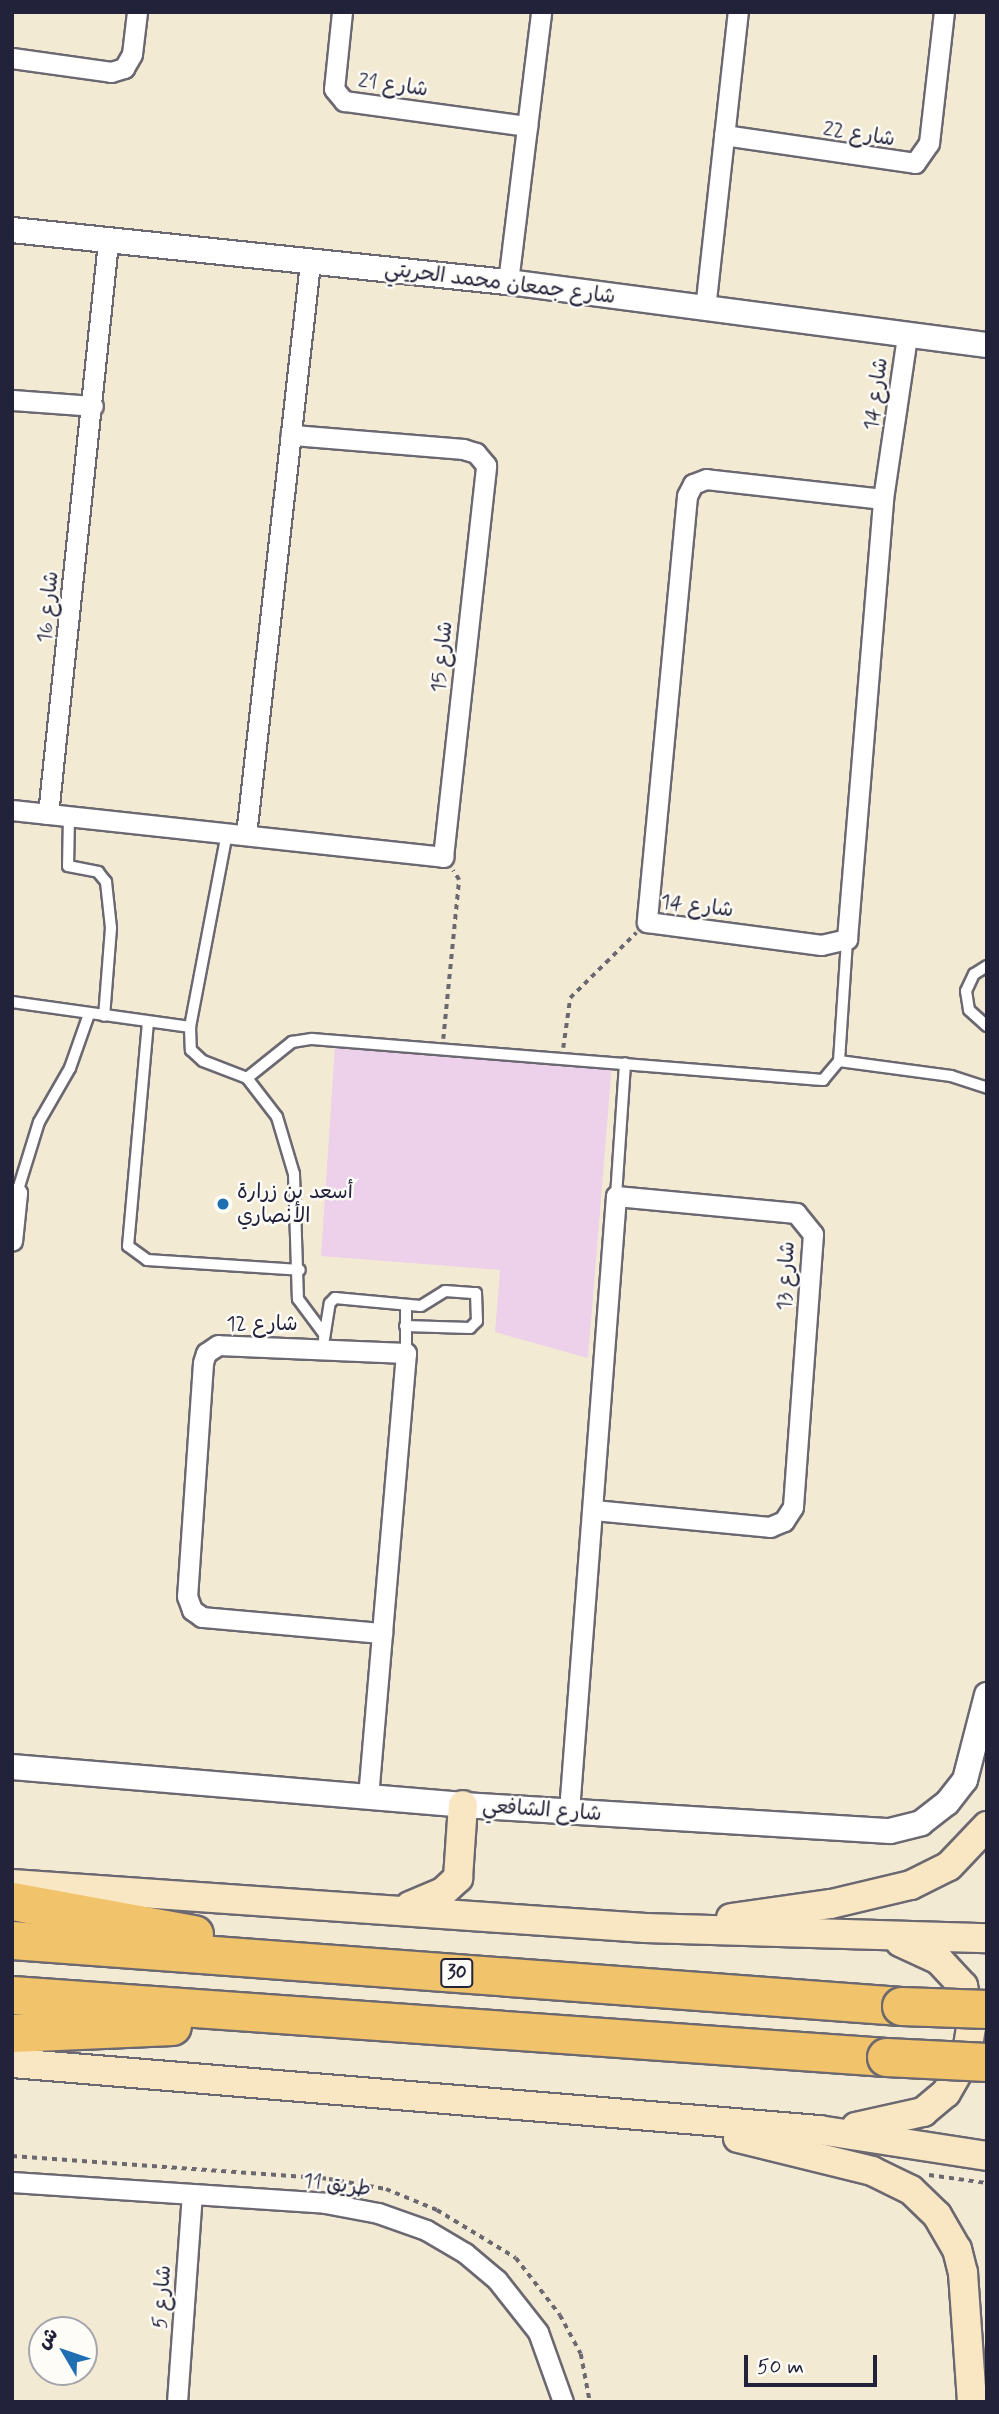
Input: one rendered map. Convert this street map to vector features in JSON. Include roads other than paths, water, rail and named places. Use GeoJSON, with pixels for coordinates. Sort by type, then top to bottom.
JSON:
{"type":"FeatureCollection","features":[{"type":"Feature","properties":{"kind":"highway"},"geometry":{"type":"LineString","coordinates":[[12,1901],[339,1964]]}},
{"type":"Feature","properties":{"kind":"highway","name":"30"},"geometry":{"type":"LineString","coordinates":[[12,1940],[901,2006],[987,2009]]}},
{"type":"Feature","properties":{"kind":"highway"},"geometry":{"type":"LineString","coordinates":[[12,1994],[987,2062]]}},
{"type":"Feature","properties":{"kind":"highway"},"geometry":{"type":"LineString","coordinates":[[12,2033],[334,2018]]}},
{"type":"Feature","properties":{"kind":"main road"},"geometry":{"type":"LineString","coordinates":[[401,1908],[426,1902],[458,1878],[463,1805]]}},
{"type":"Feature","properties":{"kind":"main road"},"geometry":{"type":"LineString","coordinates":[[645,1928],[831,1904],[899,1888],[949,1866],[987,1826]]}},
{"type":"Feature","properties":{"kind":"main road"},"geometry":{"type":"LineString","coordinates":[[12,1884],[401,1908],[645,1928],[987,1938]]}},
{"type":"Feature","properties":{"kind":"main road"},"geometry":{"type":"LineString","coordinates":[[818,2130],[915,2116],[946,2093],[966,2059],[970,2008],[959,1980],[932,1956],[887,1937]]}},
{"type":"Feature","properties":{"kind":"main road"},"geometry":{"type":"LineString","coordinates":[[12,2063],[818,2130],[987,2156]]}},
{"type":"Feature","properties":{"kind":"main road"},"geometry":{"type":"LineString","coordinates":[[657,2118],[872,2171],[918,2196],[946,2228],[960,2261],[972,2402]]}},
{"type":"Feature","properties":{"kind":"street"},"geometry":{"type":"LineString","coordinates":[[12,58],[111,72],[124,68],[132,54],[137,12]]}},
{"type":"Feature","properties":{"kind":"street","name":"شارع 21"},"geometry":{"type":"LineString","coordinates":[[342,12],[334,89],[340,99],[350,104],[527,126]]}},
{"type":"Feature","properties":{"kind":"street"},"geometry":{"type":"LineString","coordinates":[[508,282],[541,12]]}},
{"type":"Feature","properties":{"kind":"street"},"geometry":{"type":"LineString","coordinates":[[705,309],[738,12]]}},
{"type":"Feature","properties":{"kind":"street","name":"شارع 22"},"geometry":{"type":"LineString","coordinates":[[724,135],[915,163],[929,143],[944,12]]}},
{"type":"Feature","properties":{"kind":"street","name":"شارع جمعان محمد الحريتي"},"geometry":{"type":"LineString","coordinates":[[12,230],[508,282],[907,337],[987,345]]}},
{"type":"Feature","properties":{"kind":"street","name":"شارع 16"},"geometry":{"type":"LineString","coordinates":[[48,814],[93,406],[108,242]]}},
{"type":"Feature","properties":{"kind":"street"},"geometry":{"type":"LineString","coordinates":[[12,810],[237,834],[291,435],[310,263]]}},
{"type":"Feature","properties":{"kind":"street","name":"شارع 14"},"geometry":{"type":"LineString","coordinates":[[883,499],[706,479],[693,484],[687,496],[647,922],[821,945],[847,939],[883,499],[907,337]]}},
{"type":"Feature","properties":{"kind":"street"},"geometry":{"type":"LineString","coordinates":[[12,400],[93,406]]}},
{"type":"Feature","properties":{"kind":"street","name":"شارع 15"},"geometry":{"type":"LineString","coordinates":[[237,834],[443,857],[486,465],[476,453],[463,449],[291,435]]}},
{"type":"Feature","properties":{"kind":"street"},"geometry":{"type":"LineString","coordinates":[[12,1241],[15,1193]]}},
{"type":"Feature","properties":{"kind":"street"},"geometry":{"type":"LineString","coordinates":[[569,1811],[616,1196]]}},
{"type":"Feature","properties":{"kind":"street","name":"شارع 13"},"geometry":{"type":"LineString","coordinates":[[593,1510],[770,1527],[784,1521],[793,1507],[813,1234],[796,1213],[616,1196]]}},
{"type":"Feature","properties":{"kind":"street","name":"شارع 12"},"geometry":{"type":"LineString","coordinates":[[382,1633],[202,1617],[192,1610],[187,1596],[206,1353],[218,1345],[324,1341],[406,1353]]}},
{"type":"Feature","properties":{"kind":"street"},"geometry":{"type":"LineString","coordinates":[[368,1797],[406,1353]]}},
{"type":"Feature","properties":{"kind":"street","name":"شارع الشافعي"},"geometry":{"type":"LineString","coordinates":[[12,1767],[463,1805],[870,1831],[921,1823],[947,1803],[965,1780],[987,1695]]}},
{"type":"Feature","properties":{"kind":"street","name":"طريق 11"},"geometry":{"type":"LineString","coordinates":[[12,2182],[325,2203],[378,2213],[426,2230],[465,2253],[497,2280],[538,2332],[563,2402]]}},
{"type":"Feature","properties":{"kind":"street","name":"شارع 5"},"geometry":{"type":"LineString","coordinates":[[177,2402],[192,2194]]}},
{"type":"Feature","properties":{"kind":"lane"},"geometry":{"type":"LineString","coordinates":[[69,816],[68,866],[98,872],[106,882],[111,929],[104,1016]]}},
{"type":"Feature","properties":{"kind":"lane"},"geometry":{"type":"LineString","coordinates":[[237,834],[190,1027],[195,1056],[247,1078],[276,1117],[288,1143],[298,1209],[299,1302],[324,1341]]}},
{"type":"Feature","properties":{"kind":"lane"},"geometry":{"type":"LineString","coordinates":[[247,1078],[299,1039],[823,1080],[839,1061],[847,939]]}},
{"type":"Feature","properties":{"kind":"lane"},"geometry":{"type":"LineString","coordinates":[[987,967],[974,974],[966,991],[969,1010],[987,1026]]}},
{"type":"Feature","properties":{"kind":"lane"},"geometry":{"type":"LineString","coordinates":[[12,1002],[190,1027]]}},
{"type":"Feature","properties":{"kind":"lane"},"geometry":{"type":"LineString","coordinates":[[15,1193],[39,1122],[67,1074],[89,1014]]}},
{"type":"Feature","properties":{"kind":"lane"},"geometry":{"type":"LineString","coordinates":[[148,1022],[128,1246],[147,1260],[300,1270]]}},
{"type":"Feature","properties":{"kind":"lane"},"geometry":{"type":"LineString","coordinates":[[839,1061],[951,1076],[987,1088]]}},
{"type":"Feature","properties":{"kind":"lane"},"geometry":{"type":"LineString","coordinates":[[616,1196],[625,1063]]}},
{"type":"Feature","properties":{"kind":"lane"},"geometry":{"type":"LineString","coordinates":[[324,1341],[335,1298],[424,1305],[445,1291],[474,1291],[478,1297],[477,1321],[470,1328],[405,1326]]}},
{"type":"Feature","properties":{"kind":"lane"},"geometry":{"type":"LineString","coordinates":[[406,1305],[406,1353]]}},
{"type":"Feature","properties":{"kind":"place","name":"أسعد بن زرارة الأنصاري"},"geometry":{"type":"Point","coordinates":[223,1204]}}]}
